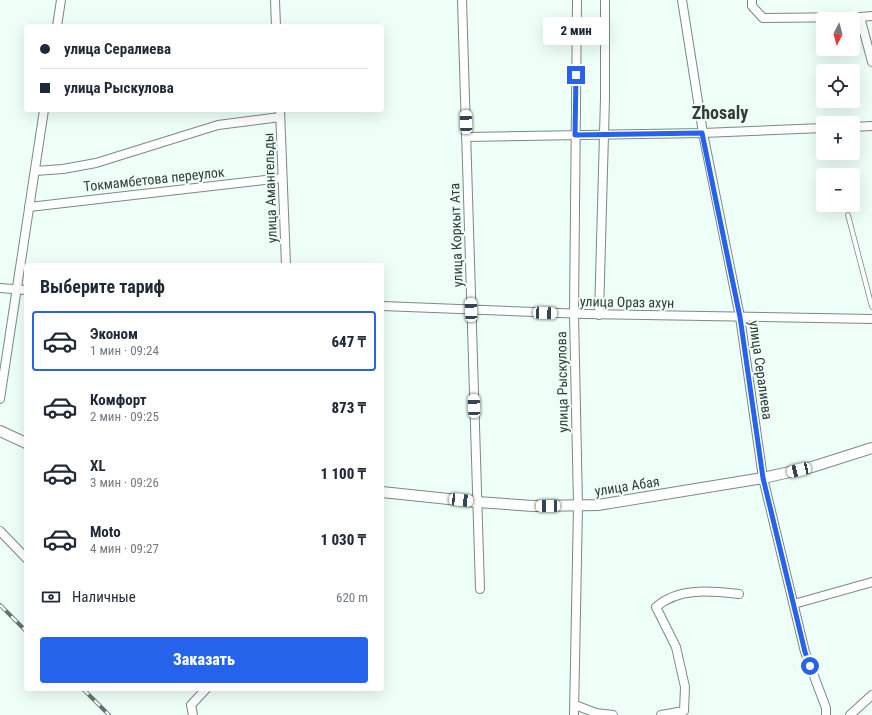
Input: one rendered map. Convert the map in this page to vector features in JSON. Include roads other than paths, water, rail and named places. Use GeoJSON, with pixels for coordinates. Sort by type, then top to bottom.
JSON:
{"type":"FeatureCollection","features":[{"type":"Feature","properties":{"kind":"street"},"geometry":{"type":"LineString","coordinates":[[57,24],[61,0]]}},
{"type":"Feature","properties":{"kind":"street"},"geometry":{"type":"LineString","coordinates":[[275,0],[276,24]]}},
{"type":"Feature","properties":{"kind":"street","name":"улица Коркыт Ата"},"geometry":{"type":"LineString","coordinates":[[462,0],[480,589]]}},
{"type":"Feature","properties":{"kind":"street","name":"улица Рыскулова"},"geometry":{"type":"LineString","coordinates":[[574,715],[578,506],[574,314],[577,0]]}},
{"type":"Feature","properties":{"kind":"street"},"geometry":{"type":"LineString","coordinates":[[599,315],[604,135],[605,0]]}},
{"type":"Feature","properties":{"kind":"street","name":"улица Сералиева"},"geometry":{"type":"LineString","coordinates":[[682,0],[702,133],[740,317],[763,478],[805,652],[826,708],[826,715]]}},
{"type":"Feature","properties":{"kind":"street"},"geometry":{"type":"LineString","coordinates":[[752,0],[752,6],[763,18],[816,17]]}},
{"type":"Feature","properties":{"kind":"street"},"geometry":{"type":"LineString","coordinates":[[872,16],[860,16],[872,62]]}},
{"type":"Feature","properties":{"kind":"street"},"geometry":{"type":"LineString","coordinates":[[0,399],[44,112]]}},
{"type":"Feature","properties":{"kind":"street"},"geometry":{"type":"LineString","coordinates":[[35,171],[63,169],[96,163],[218,125],[280,113]]}},
{"type":"Feature","properties":{"kind":"street","name":"улица Амангельды"},"geometry":{"type":"LineString","coordinates":[[280,113],[286,263]]}},
{"type":"Feature","properties":{"kind":"street"},"geometry":{"type":"LineString","coordinates":[[860,127],[872,126]]}},
{"type":"Feature","properties":{"kind":"street"},"geometry":{"type":"LineString","coordinates":[[466,137],[702,133],[816,128]]}},
{"type":"Feature","properties":{"kind":"street","name":"Токмамбетова переулок"},"geometry":{"type":"LineString","coordinates":[[29,207],[282,178]]}},
{"type":"Feature","properties":{"kind":"street"},"geometry":{"type":"LineString","coordinates":[[0,288],[24,290]]}},
{"type":"Feature","properties":{"kind":"street","name":"улица Ораз ахун"},"geometry":{"type":"LineString","coordinates":[[384,306],[599,315],[872,319]]}},
{"type":"Feature","properties":{"kind":"street"},"geometry":{"type":"LineString","coordinates":[[0,430],[24,442]]}},
{"type":"Feature","properties":{"kind":"street","name":"улица Абая"},"geometry":{"type":"LineString","coordinates":[[384,492],[533,506],[598,505],[763,478],[812,467],[872,448]]}},
{"type":"Feature","properties":{"kind":"street"},"geometry":{"type":"LineString","coordinates":[[0,531],[24,556]]}},
{"type":"Feature","properties":{"kind":"street"},"geometry":{"type":"LineString","coordinates":[[794,604],[872,582]]}},
{"type":"Feature","properties":{"kind":"street"},"geometry":{"type":"LineString","coordinates":[[661,715],[684,711],[685,687],[676,647],[656,607],[663,600],[684,593],[710,591],[739,594]]}},
{"type":"Feature","properties":{"kind":"street"},"geometry":{"type":"LineString","coordinates":[[193,715],[191,705],[204,691]]}},
{"type":"Feature","properties":{"kind":"street"},"geometry":{"type":"LineString","coordinates":[[850,715],[872,695]]}},
{"type":"Feature","properties":{"kind":"street"},"geometry":{"type":"LineString","coordinates":[[575,705],[596,713],[613,715]]}},
{"type":"Feature","properties":{"kind":"lane"},"geometry":{"type":"LineString","coordinates":[[848,215],[872,307]]}},
{"type":"Feature","properties":{"kind":"railway"},"geometry":{"type":"LineString","coordinates":[[0,605],[24,629]]}},
{"type":"Feature","properties":{"kind":"railway"},"geometry":{"type":"LineString","coordinates":[[85,691],[109,715]]}},
{"type":"Feature","properties":{"kind":"district","name":"Zhosaly"},"geometry":{"type":"Point","coordinates":[720,113]}}]}
